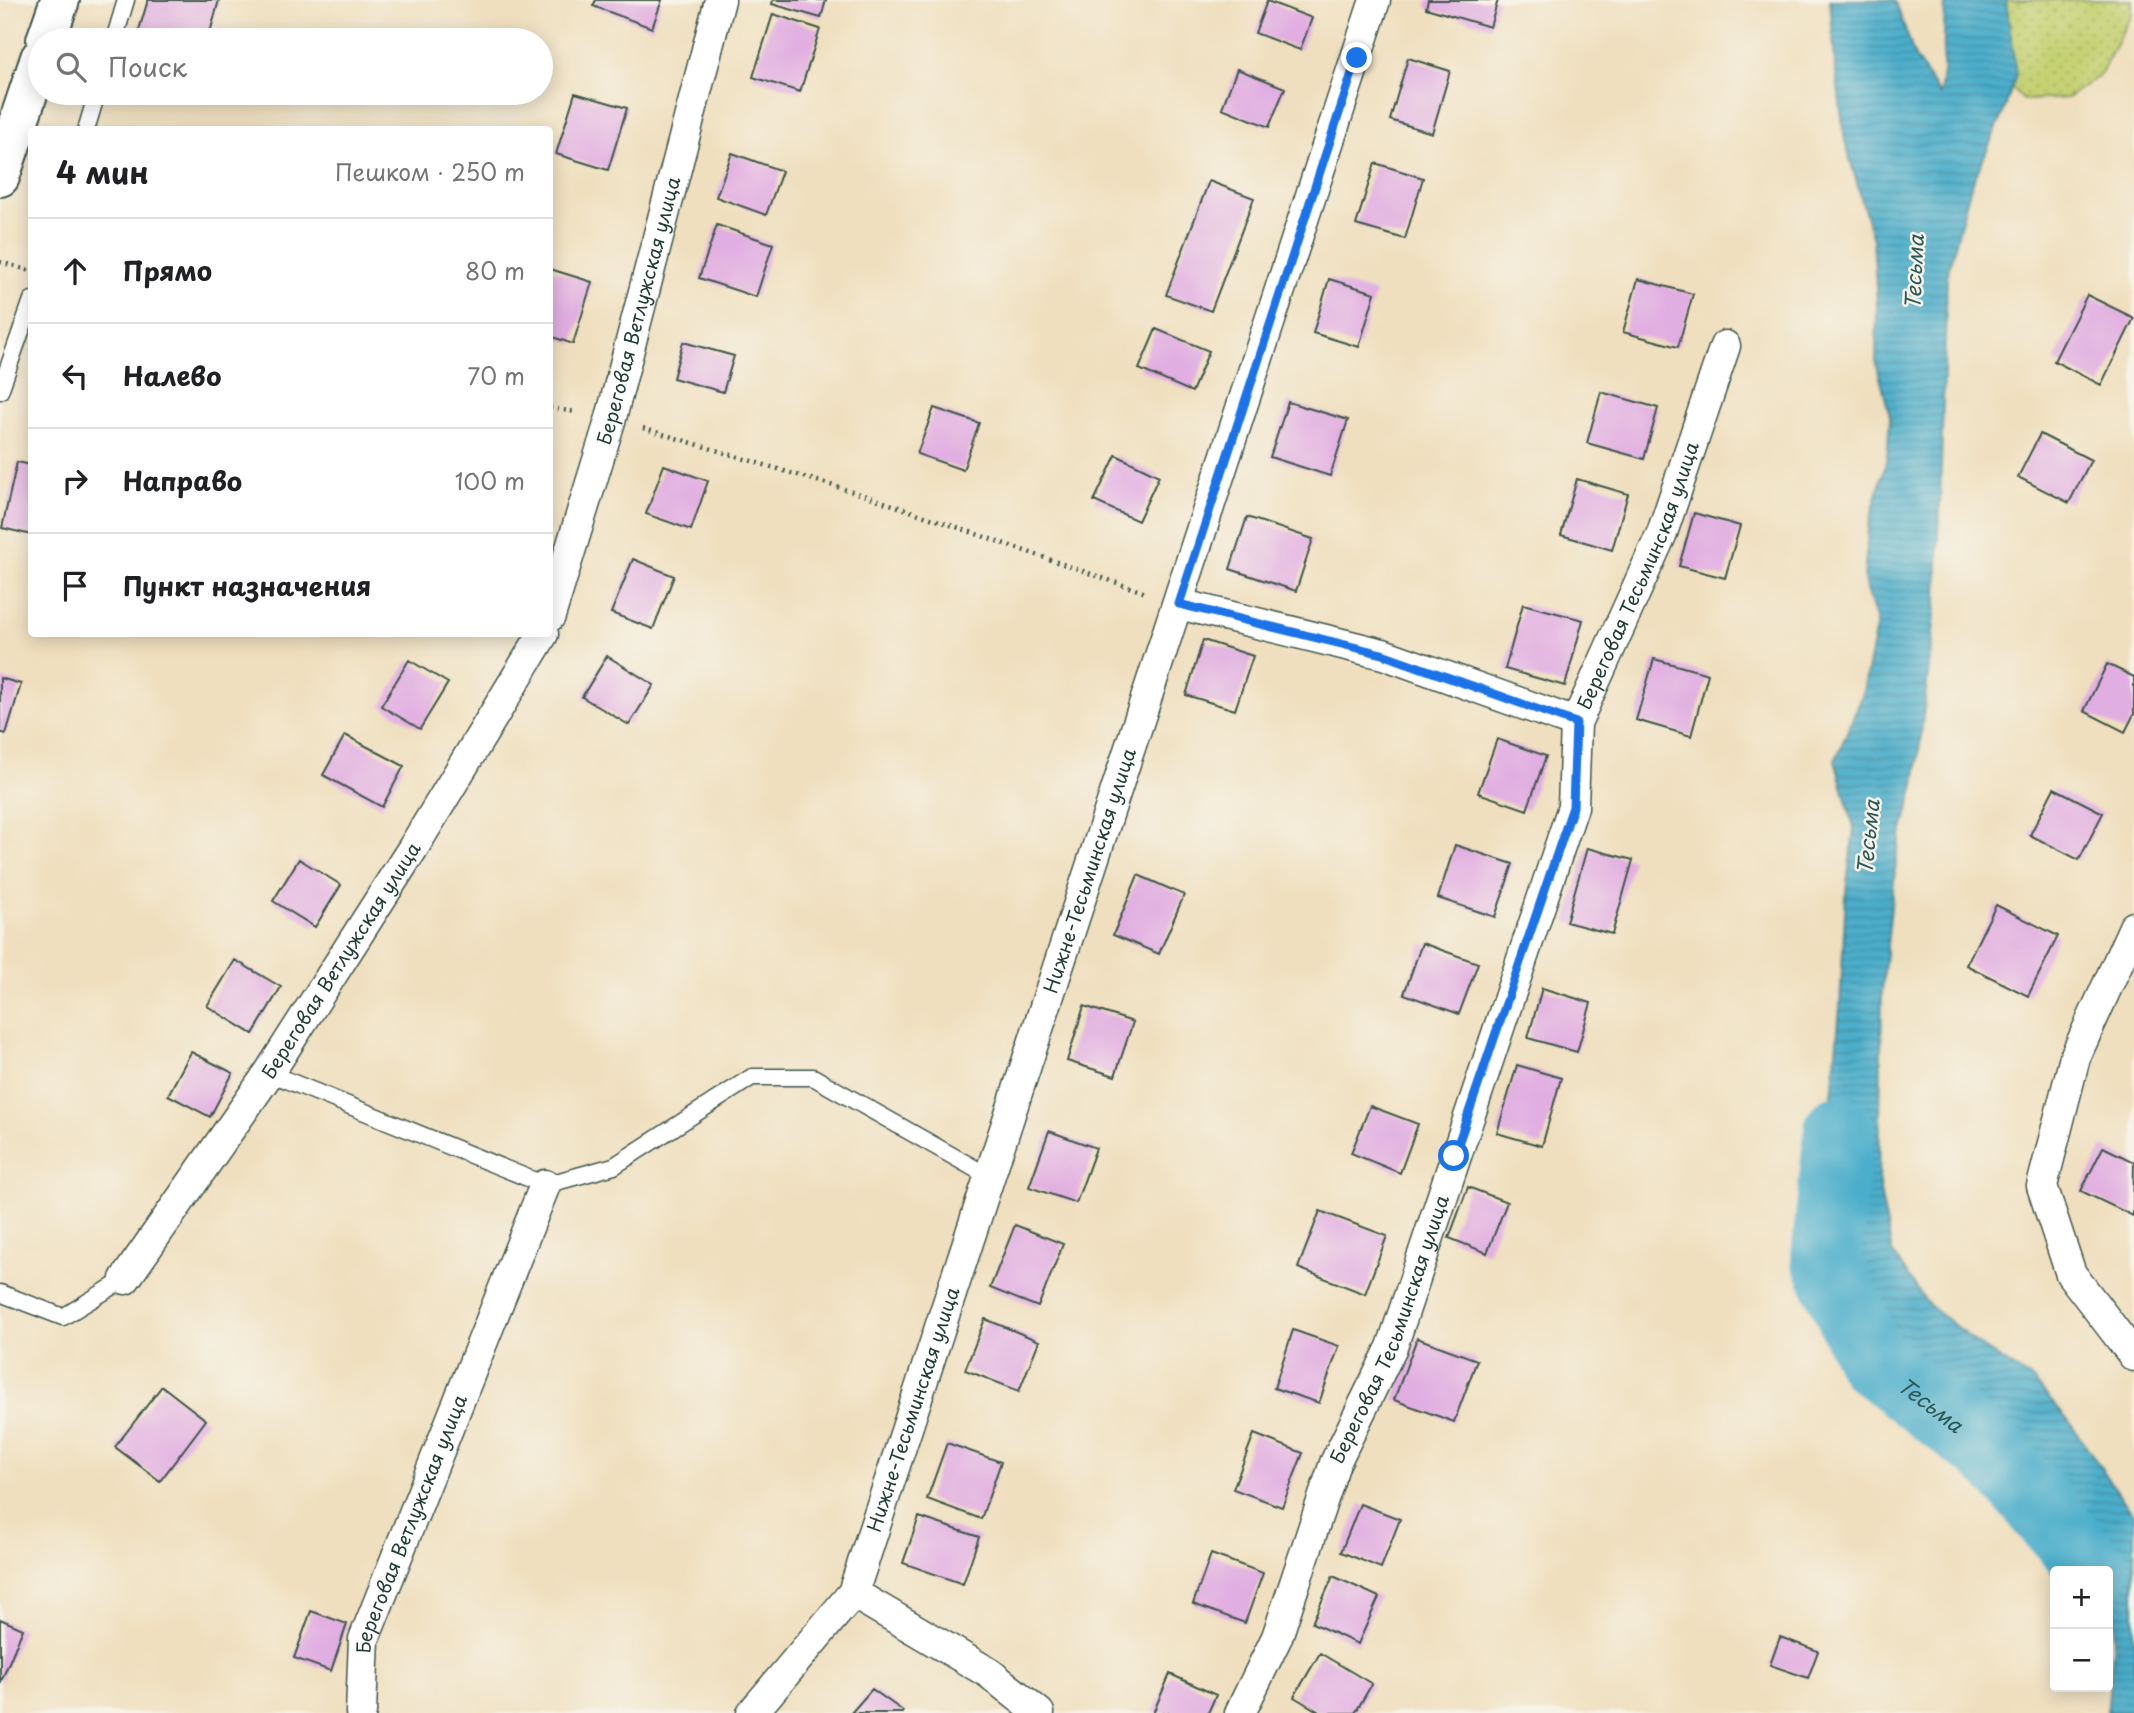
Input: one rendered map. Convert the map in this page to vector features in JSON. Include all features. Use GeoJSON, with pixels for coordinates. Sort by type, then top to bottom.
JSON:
{"type":"FeatureCollection","features":[{"type":"Feature","properties":{"kind":"main road"},"geometry":{"type":"LineString","coordinates":[[50,28],[60,0]]}},
{"type":"Feature","properties":{"kind":"main road"},"geometry":{"type":"LineString","coordinates":[[0,177],[28,94]]}},
{"type":"Feature","properties":{"kind":"street","name":"Береговая Ветлужская улица"},"geometry":{"type":"LineString","coordinates":[[553,607],[611,418],[720,0]]}},
{"type":"Feature","properties":{"kind":"street","name":"Нижне-Тесьминская улица"},"geometry":{"type":"LineString","coordinates":[[752,1713],[853,1593],[1375,0]]}},
{"type":"Feature","properties":{"kind":"street","name":"Береговая Тесьминская улица"},"geometry":{"type":"LineString","coordinates":[[1240,1713],[1277,1637],[1335,1464],[1392,1347],[1573,807],[1576,723],[1662,533],[1725,346]]}},
{"type":"Feature","properties":{"kind":"street"},"geometry":{"type":"LineString","coordinates":[[1179,604],[1382,654],[1576,723]]}},
{"type":"Feature","properties":{"kind":"street","name":"Береговая Ветлужская улица"},"geometry":{"type":"LineString","coordinates":[[125,1279],[269,1073],[413,848],[541,637]]}},
{"type":"Feature","properties":{"kind":"street"},"geometry":{"type":"LineString","coordinates":[[2134,927],[2075,1057],[2042,1186],[2071,1274],[2134,1356]]}},
{"type":"Feature","properties":{"kind":"street","name":"Береговая Ветлужская улица"},"geometry":{"type":"LineString","coordinates":[[362,1713],[364,1639],[545,1185]]}},
{"type":"Feature","properties":{"kind":"street"},"geometry":{"type":"LineString","coordinates":[[853,1593],[989,1673],[1038,1713]]}},
{"type":"Feature","properties":{"kind":"lane"},"geometry":{"type":"LineString","coordinates":[[118,28],[126,0]]}},
{"type":"Feature","properties":{"kind":"lane"},"geometry":{"type":"LineString","coordinates":[[87,126],[93,105]]}},
{"type":"Feature","properties":{"kind":"lane"},"geometry":{"type":"LineString","coordinates":[[0,391],[28,311]]}},
{"type":"Feature","properties":{"kind":"lane"},"geometry":{"type":"LineString","coordinates":[[269,1073],[545,1185],[614,1166],[752,1077],[813,1077],[988,1176]]}},
{"type":"Feature","properties":{"kind":"lane"},"geometry":{"type":"LineString","coordinates":[[0,1293],[63,1317],[125,1279]]}},
{"type":"Feature","properties":{"kind":"path"},"geometry":{"type":"LineString","coordinates":[[0,262],[28,270]]}},
{"type":"Feature","properties":{"kind":"path"},"geometry":{"type":"LineString","coordinates":[[611,418],[870,497],[1179,604]]}},
{"type":"Feature","properties":{"kind":"green space"},"geometry":{"type":"Polygon","coordinates":[[[1989,0],[2132,0],[2132,13],[2100,75],[2067,98],[2024,100],[2003,80],[1989,0]]]}},
{"type":"Feature","properties":{"kind":"water"},"geometry":{"type":"Polygon","coordinates":[[[1830,0],[1895,0],[1915,57],[1940,95],[1945,0],[2006,0],[2016,75],[2004,111],[1970,189],[1947,275],[1937,598],[1915,785],[1897,852],[1882,991],[1879,1186],[1892,1252],[1927,1303],[1976,1343],[2033,1380],[2072,1425],[2134,1516],[2134,1713],[2107,1713],[2109,1692],[2113,1692],[2116,1619],[2113,1608],[2113,1566],[2095,1566],[2002,1466],[1932,1402],[1882,1377],[1859,1339],[1843,1297],[1830,1242],[1825,1173],[1840,1007],[1846,892],[1854,828],[1835,761],[1862,696],[1877,622],[1864,580],[1868,528],[1887,458],[1890,416],[1876,362],[1877,303],[1873,240],[1845,141],[1830,0]]]}},
{"type":"Feature","properties":{"kind":"building"},"geometry":{"type":"Polygon","coordinates":[[[148,0],[219,0],[211,28],[140,28],[148,0]]]}},
{"type":"Feature","properties":{"kind":"building"},"geometry":{"type":"Polygon","coordinates":[[[596,0],[662,0],[652,28],[593,6],[596,0]]]}},
{"type":"Feature","properties":{"kind":"building"},"geometry":{"type":"Polygon","coordinates":[[[773,0],[826,0],[821,18],[772,4],[773,0]]]}},
{"type":"Feature","properties":{"kind":"building"},"geometry":{"type":"Polygon","coordinates":[[[1428,0],[1498,0],[1490,27],[1426,8],[1428,0]]]}},
{"type":"Feature","properties":{"kind":"building"},"geometry":{"type":"Polygon","coordinates":[[[1267,1],[1312,18],[1300,50],[1255,33],[1267,1]]]}},
{"type":"Feature","properties":{"kind":"building"},"geometry":{"type":"Polygon","coordinates":[[[773,14],[820,29],[800,92],[753,77],[773,14]]]}},
{"type":"Feature","properties":{"kind":"building"},"geometry":{"type":"Polygon","coordinates":[[[1408,58],[1450,71],[1432,133],[1390,120],[1408,58]]]}},
{"type":"Feature","properties":{"kind":"building"},"geometry":{"type":"Polygon","coordinates":[[[1237,69],[1285,88],[1269,127],[1222,108],[1237,69]]]}},
{"type":"Feature","properties":{"kind":"building"},"geometry":{"type":"Polygon","coordinates":[[[575,93],[627,108],[608,170],[556,154],[575,93]]]}},
{"type":"Feature","properties":{"kind":"building"},"geometry":{"type":"Polygon","coordinates":[[[732,153],[782,171],[766,215],[716,197],[732,153]]]}},
{"type":"Feature","properties":{"kind":"building"},"geometry":{"type":"Polygon","coordinates":[[[1375,163],[1423,178],[1405,239],[1356,225],[1375,163]]]}},
{"type":"Feature","properties":{"kind":"building"},"geometry":{"type":"Polygon","coordinates":[[[1209,181],[1254,198],[1211,311],[1166,295],[1209,181]]]}},
{"type":"Feature","properties":{"kind":"building"},"geometry":{"type":"Polygon","coordinates":[[[717,225],[773,244],[756,297],[699,278],[717,225]]]}},
{"type":"Feature","properties":{"kind":"building"},"geometry":{"type":"Polygon","coordinates":[[[553,270],[592,282],[573,344],[553,337],[553,270]]]}},
{"type":"Feature","properties":{"kind":"building"},"geometry":{"type":"Polygon","coordinates":[[[1329,279],[1375,293],[1359,347],[1313,333],[1329,279]]]}},
{"type":"Feature","properties":{"kind":"building"},"geometry":{"type":"Polygon","coordinates":[[[1638,279],[1693,294],[1678,347],[1623,332],[1638,279]]]}},
{"type":"Feature","properties":{"kind":"building"},"geometry":{"type":"Polygon","coordinates":[[[2087,295],[2134,318],[2101,385],[2054,361],[2087,295]]]}},
{"type":"Feature","properties":{"kind":"building"},"geometry":{"type":"Polygon","coordinates":[[[1156,329],[1209,351],[1192,392],[1139,369],[1156,329]]]}},
{"type":"Feature","properties":{"kind":"building"},"geometry":{"type":"Polygon","coordinates":[[[683,342],[734,356],[723,392],[673,378],[683,342]]]}},
{"type":"Feature","properties":{"kind":"building"},"geometry":{"type":"Polygon","coordinates":[[[1601,392],[1658,408],[1644,459],[1587,443],[1601,392]]]}},
{"type":"Feature","properties":{"kind":"building"},"geometry":{"type":"Polygon","coordinates":[[[1288,402],[1348,420],[1330,476],[1270,457],[1288,402]]]}},
{"type":"Feature","properties":{"kind":"building"},"geometry":{"type":"Polygon","coordinates":[[[934,408],[979,423],[963,470],[917,454],[934,408]]]}},
{"type":"Feature","properties":{"kind":"building"},"geometry":{"type":"Polygon","coordinates":[[[2040,434],[2091,460],[2069,503],[2018,477],[2040,434]]]}},
{"type":"Feature","properties":{"kind":"building"},"geometry":{"type":"Polygon","coordinates":[[[1116,455],[1159,476],[1138,521],[1094,501],[1116,455]]]}},
{"type":"Feature","properties":{"kind":"building"},"geometry":{"type":"Polygon","coordinates":[[[17,462],[28,464],[28,534],[2,528],[17,462]]]}},
{"type":"Feature","properties":{"kind":"building"},"geometry":{"type":"Polygon","coordinates":[[[664,465],[708,481],[691,530],[646,514],[664,465]]]}},
{"type":"Feature","properties":{"kind":"building"},"geometry":{"type":"Polygon","coordinates":[[[1577,479],[1628,494],[1612,550],[1561,535],[1577,479]]]}},
{"type":"Feature","properties":{"kind":"building"},"geometry":{"type":"Polygon","coordinates":[[[1694,513],[1740,526],[1725,578],[1679,566],[1694,513]]]}},
{"type":"Feature","properties":{"kind":"building"},"geometry":{"type":"Polygon","coordinates":[[[1247,517],[1313,539],[1296,591],[1230,569],[1247,517]]]}},
{"type":"Feature","properties":{"kind":"building"},"geometry":{"type":"Polygon","coordinates":[[[633,559],[674,576],[653,629],[611,613],[633,559]]]}},
{"type":"Feature","properties":{"kind":"building"},"geometry":{"type":"Polygon","coordinates":[[[1523,604],[1583,620],[1565,686],[1505,669],[1523,604]]]}},
{"type":"Feature","properties":{"kind":"building"},"geometry":{"type":"Polygon","coordinates":[[[1203,640],[1253,656],[1235,710],[1186,695],[1203,640]]]}},
{"type":"Feature","properties":{"kind":"building"},"geometry":{"type":"Polygon","coordinates":[[[607,656],[654,685],[629,725],[582,697],[607,656]]]}},
{"type":"Feature","properties":{"kind":"building"},"geometry":{"type":"Polygon","coordinates":[[[1654,659],[1708,674],[1691,736],[1636,720],[1654,659]]]}},
{"type":"Feature","properties":{"kind":"building"},"geometry":{"type":"Polygon","coordinates":[[[409,660],[448,683],[420,729],[381,706],[409,660]]]}},
{"type":"Feature","properties":{"kind":"building"},"geometry":{"type":"Polygon","coordinates":[[[2107,664],[2134,677],[2134,714],[2125,732],[2084,711],[2107,664]]]}},
{"type":"Feature","properties":{"kind":"building"},"geometry":{"type":"Polygon","coordinates":[[[0,678],[21,684],[6,734],[0,732],[0,678]]]}},
{"type":"Feature","properties":{"kind":"building"},"geometry":{"type":"Polygon","coordinates":[[[345,735],[404,766],[382,807],[323,775],[345,735]]]}},
{"type":"Feature","properties":{"kind":"building"},"geometry":{"type":"Polygon","coordinates":[[[1497,739],[1546,756],[1527,810],[1478,793],[1497,739]]]}},
{"type":"Feature","properties":{"kind":"building"},"geometry":{"type":"Polygon","coordinates":[[[2054,788],[2103,813],[2079,860],[2030,835],[2054,788]]]}},
{"type":"Feature","properties":{"kind":"building"},"geometry":{"type":"Polygon","coordinates":[[[1455,845],[1513,864],[1495,917],[1438,898],[1455,845]]]}},
{"type":"Feature","properties":{"kind":"building"},"geometry":{"type":"Polygon","coordinates":[[[1587,848],[1633,860],[1612,934],[1566,922],[1587,848]]]}},
{"type":"Feature","properties":{"kind":"building"},"geometry":{"type":"Polygon","coordinates":[[[299,859],[341,885],[315,927],[273,901],[299,859]]]}},
{"type":"Feature","properties":{"kind":"building"},"geometry":{"type":"Polygon","coordinates":[[[1138,875],[1184,895],[1159,954],[1113,935],[1138,875]]]}},
{"type":"Feature","properties":{"kind":"building"},"geometry":{"type":"Polygon","coordinates":[[[1996,905],[2058,936],[2028,996],[1966,965],[1996,905]]]}},
{"type":"Feature","properties":{"kind":"building"},"geometry":{"type":"Polygon","coordinates":[[[1422,943],[1478,963],[1459,1014],[1404,994],[1422,943]]]}},
{"type":"Feature","properties":{"kind":"building"},"geometry":{"type":"Polygon","coordinates":[[[235,960],[281,987],[253,1034],[207,1006],[235,960]]]}},
{"type":"Feature","properties":{"kind":"building"},"geometry":{"type":"Polygon","coordinates":[[[1542,988],[1591,1003],[1577,1052],[1528,1038],[1542,988]]]}},
{"type":"Feature","properties":{"kind":"building"},"geometry":{"type":"Polygon","coordinates":[[[1084,1006],[1133,1022],[1115,1076],[1067,1061],[1084,1006]]]}},
{"type":"Feature","properties":{"kind":"building"},"geometry":{"type":"Polygon","coordinates":[[[191,1052],[233,1073],[210,1117],[168,1095],[191,1052]]]}},
{"type":"Feature","properties":{"kind":"building"},"geometry":{"type":"Polygon","coordinates":[[[1517,1065],[1561,1078],[1542,1146],[1497,1133],[1517,1065]]]}},
{"type":"Feature","properties":{"kind":"building"},"geometry":{"type":"Polygon","coordinates":[[[1370,1106],[1418,1124],[1400,1173],[1351,1153],[1370,1106]]]}},
{"type":"Feature","properties":{"kind":"building"},"geometry":{"type":"Polygon","coordinates":[[[1049,1131],[1096,1148],[1076,1203],[1029,1187],[1049,1131]]]}},
{"type":"Feature","properties":{"kind":"building"},"geometry":{"type":"Polygon","coordinates":[[[2103,1147],[2134,1162],[2133,1216],[2081,1191],[2103,1147]]]}},
{"type":"Feature","properties":{"kind":"building"},"geometry":{"type":"Polygon","coordinates":[[[1468,1187],[1507,1202],[1487,1253],[1449,1238],[1468,1187]]]}},
{"type":"Feature","properties":{"kind":"building"},"geometry":{"type":"Polygon","coordinates":[[[1320,1211],[1387,1236],[1365,1294],[1298,1268],[1320,1211]]]}},
{"type":"Feature","properties":{"kind":"building"},"geometry":{"type":"Polygon","coordinates":[[[1015,1225],[1063,1244],[1038,1307],[990,1288],[1015,1225]]]}},
{"type":"Feature","properties":{"kind":"building"},"geometry":{"type":"Polygon","coordinates":[[[985,1319],[1039,1341],[1019,1391],[965,1370],[985,1319]]]}},
{"type":"Feature","properties":{"kind":"building"},"geometry":{"type":"Polygon","coordinates":[[[1293,1330],[1339,1346],[1319,1403],[1274,1388],[1293,1330]]]}},
{"type":"Feature","properties":{"kind":"building"},"geometry":{"type":"Polygon","coordinates":[[[1417,1338],[1477,1360],[1454,1422],[1394,1400],[1417,1338]]]}},
{"type":"Feature","properties":{"kind":"building"},"geometry":{"type":"Polygon","coordinates":[[[162,1386],[206,1420],[160,1481],[115,1447],[162,1386]]]}},
{"type":"Feature","properties":{"kind":"building"},"geometry":{"type":"Polygon","coordinates":[[[1254,1434],[1303,1453],[1282,1507],[1233,1489],[1254,1434]]]}},
{"type":"Feature","properties":{"kind":"building"},"geometry":{"type":"Polygon","coordinates":[[[947,1443],[1001,1462],[981,1519],[927,1499],[947,1443]]]}},
{"type":"Feature","properties":{"kind":"building"},"geometry":{"type":"Polygon","coordinates":[[[1360,1504],[1400,1519],[1381,1568],[1341,1552],[1360,1504]]]}},
{"type":"Feature","properties":{"kind":"building"},"geometry":{"type":"Polygon","coordinates":[[[919,1517],[979,1537],[963,1584],[903,1563],[919,1517]]]}},
{"type":"Feature","properties":{"kind":"building"},"geometry":{"type":"Polygon","coordinates":[[[1211,1554],[1263,1573],[1245,1623],[1193,1604],[1211,1554]]]}},
{"type":"Feature","properties":{"kind":"building"},"geometry":{"type":"Polygon","coordinates":[[[1333,1576],[1379,1597],[1358,1644],[1312,1623],[1333,1576]]]}},
{"type":"Feature","properties":{"kind":"building"},"geometry":{"type":"Polygon","coordinates":[[[311,1611],[347,1624],[331,1671],[294,1658],[311,1611]]]}},
{"type":"Feature","properties":{"kind":"building"},"geometry":{"type":"Polygon","coordinates":[[[0,1619],[23,1629],[0,1684],[0,1619]]]}},
{"type":"Feature","properties":{"kind":"building"},"geometry":{"type":"Polygon","coordinates":[[[1780,1637],[1818,1651],[1808,1678],[1770,1665],[1780,1637]]]}},
{"type":"Feature","properties":{"kind":"building"},"geometry":{"type":"Polygon","coordinates":[[[1320,1653],[1372,1684],[1355,1713],[1321,1713],[1294,1697],[1320,1653]]]}},
{"type":"Feature","properties":{"kind":"building"},"geometry":{"type":"Polygon","coordinates":[[[1170,1674],[1216,1695],[1208,1713],[1153,1713],[1170,1674]]]}},
{"type":"Feature","properties":{"kind":"building"},"geometry":{"type":"Polygon","coordinates":[[[872,1689],[903,1711],[902,1713],[851,1713],[872,1689]]]}},
{"type":"Feature","properties":{"kind":"waterway","name":"Тесьма"},"geometry":{"type":"LineString","coordinates":[[1839,1130],[1826,1258],[1871,1360],[1999,1459],[2091,1566]]}},
{"type":"Feature","properties":{"kind":"route"},"geometry":{"type":"LineString","coordinates":[[1357,58],[1179,604],[1382,654],[1576,723],[1573,807],[1454,1156]]}}]}
